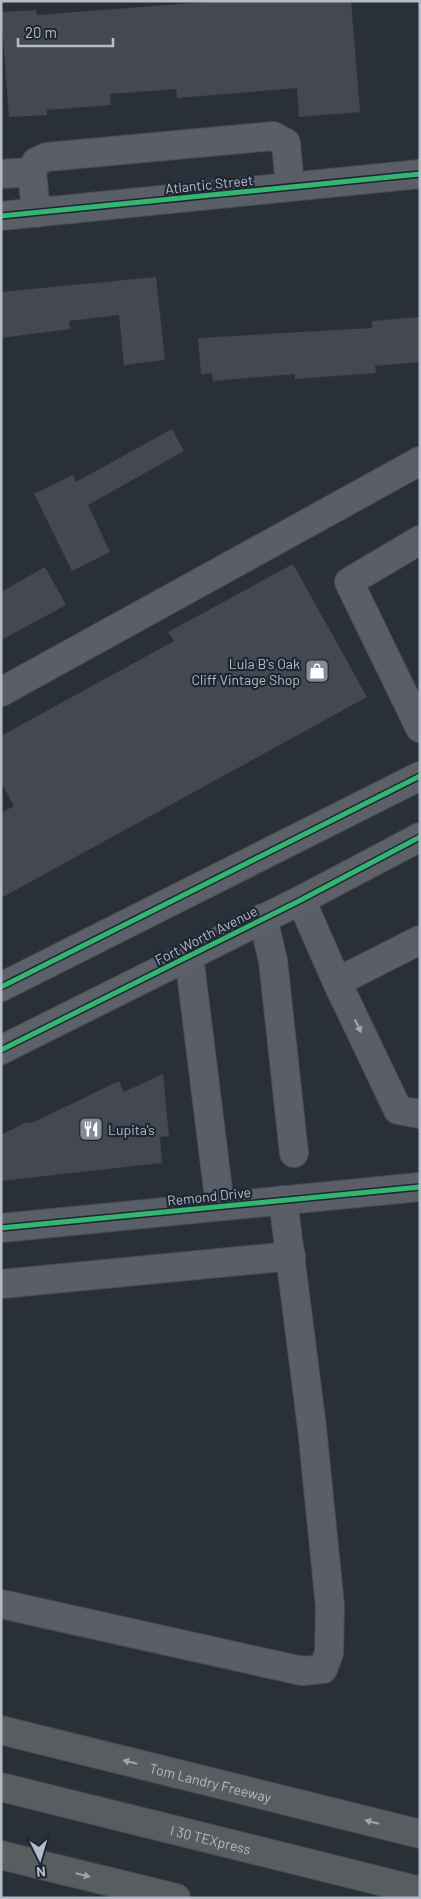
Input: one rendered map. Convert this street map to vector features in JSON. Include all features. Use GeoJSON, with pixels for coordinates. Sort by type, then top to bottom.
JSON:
{"type":"FeatureCollection","features":[{"type":"Feature","properties":{"kind":"highway","name":"Tom Landry Freeway"},"geometry":{"type":"LineString","coordinates":[[1,1730],[420,1834]]}},
{"type":"Feature","properties":{"kind":"highway","name":"I 30 TEXpress"},"geometry":{"type":"LineString","coordinates":[[1,1788],[420,1891]]}},
{"type":"Feature","properties":{"kind":"highway"},"geometry":{"type":"LineString","coordinates":[[1,1855],[176,1898]]}},
{"type":"Feature","properties":{"kind":"main road"},"geometry":{"type":"LineString","coordinates":[[1,988],[420,776]]}},
{"type":"Feature","properties":{"kind":"main road","name":"Fort Worth Avenue"},"geometry":{"type":"LineString","coordinates":[[1,1050],[301,900],[420,837]]}},
{"type":"Feature","properties":{"kind":"street"},"geometry":{"type":"LineString","coordinates":[[36,213],[32,172],[36,162],[47,156],[273,136],[286,142],[290,187]]}},
{"type":"Feature","properties":{"kind":"street"},"geometry":{"type":"LineString","coordinates":[[1,174],[32,172]]}},
{"type":"Feature","properties":{"kind":"street","name":"Atlantic Street"},"geometry":{"type":"LineString","coordinates":[[1,216],[420,174]]}},
{"type":"Feature","properties":{"kind":"street"},"geometry":{"type":"LineString","coordinates":[[1,692],[420,460]]}},
{"type":"Feature","properties":{"kind":"street"},"geometry":{"type":"LineString","coordinates":[[420,540],[350,582],[420,728]]}},
{"type":"Feature","properties":{"kind":"street"},"geometry":{"type":"LineString","coordinates":[[301,900],[337,982],[409,1112]]}},
{"type":"Feature","properties":{"kind":"street"},"geometry":{"type":"LineString","coordinates":[[263,918],[273,960],[294,1153]]}},
{"type":"Feature","properties":{"kind":"street"},"geometry":{"type":"LineString","coordinates":[[337,982],[420,940]]}},
{"type":"Feature","properties":{"kind":"street"},"geometry":{"type":"LineString","coordinates":[[189,956],[220,1206]]}},
{"type":"Feature","properties":{"kind":"street","name":"Remond Drive"},"geometry":{"type":"LineString","coordinates":[[1,1228],[420,1187]]}},
{"type":"Feature","properties":{"kind":"street"},"geometry":{"type":"LineString","coordinates":[[1,1604],[302,1672],[323,1669],[329,1653],[330,1606],[312,1428],[283,1200]]}},
{"type":"Feature","properties":{"kind":"street"},"geometry":{"type":"LineString","coordinates":[[1,1284],[291,1256]]}},
{"type":"Feature","properties":{"kind":"building"},"geometry":{"type":"Polygon","coordinates":[[[220,1],[351,1],[360,112],[299,117],[297,88],[177,98],[176,89],[110,94],[111,105],[47,110],[47,115],[9,117],[1,12],[36,10],[37,15],[220,1]]]}},
{"type":"Feature","properties":{"kind":"building"},"geometry":{"type":"Polygon","coordinates":[[[156,277],[165,360],[124,365],[119,315],[69,321],[70,329],[1,338],[1,292],[156,277]]]}},
{"type":"Feature","properties":{"kind":"building"},"geometry":{"type":"Polygon","coordinates":[[[420,317],[420,362],[375,366],[376,373],[295,379],[295,374],[213,381],[212,373],[201,374],[198,338],[372,328],[372,321],[420,317]]]}},
{"type":"Feature","properties":{"kind":"building"},"geometry":{"type":"Polygon","coordinates":[[[172,429],[184,451],[88,505],[110,552],[72,571],[34,494],[73,475],[76,482],[172,429]]]}},
{"type":"Feature","properties":{"kind":"building"},"geometry":{"type":"Polygon","coordinates":[[[293,564],[367,697],[1,898],[1,813],[14,806],[1,782],[1,736],[174,641],[168,632],[293,564]]]}},
{"type":"Feature","properties":{"kind":"building"},"geometry":{"type":"Polygon","coordinates":[[[45,567],[66,605],[1,640],[1,592],[45,567]]]}},
{"type":"Feature","properties":{"kind":"building","name":"Lupita's"},"geometry":{"type":"Polygon","coordinates":[[[163,1074],[169,1136],[160,1137],[162,1163],[1,1181],[1,1135],[25,1123],[34,1122],[119,1081],[124,1092],[163,1074]]]}},
{"type":"Feature","properties":{"kind":"cycle path"},"geometry":{"type":"LineString","coordinates":[[1,216],[420,174]]}},
{"type":"Feature","properties":{"kind":"cycle path"},"geometry":{"type":"LineString","coordinates":[[1,987],[420,776]]}},
{"type":"Feature","properties":{"kind":"cycle path"},"geometry":{"type":"LineString","coordinates":[[1,1050],[301,900],[420,837]]}},
{"type":"Feature","properties":{"kind":"cycle path"},"geometry":{"type":"LineString","coordinates":[[1,1228],[420,1187]]}},
{"type":"Feature","properties":{"kind":"place","name":"Lula B's Oak Cliff Vintage Shop"},"geometry":{"type":"Point","coordinates":[317,671]}},
{"type":"Feature","properties":{"kind":"place","name":"Lupita's"},"geometry":{"type":"Point","coordinates":[91,1129]}}]}
